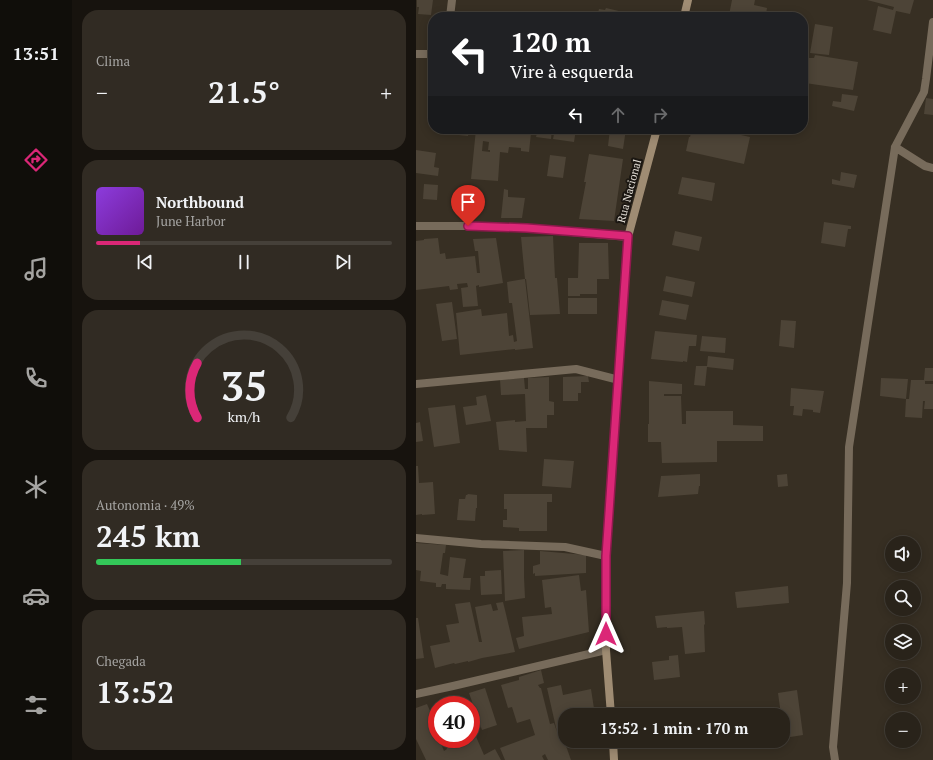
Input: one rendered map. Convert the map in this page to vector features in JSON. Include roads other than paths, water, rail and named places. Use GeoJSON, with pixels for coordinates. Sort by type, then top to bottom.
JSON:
{"type":"FeatureCollection","features":[{"type":"Feature","properties":{"kind":"street"},"geometry":{"type":"LineString","coordinates":[[451,12],[452,0]]}},
{"type":"Feature","properties":{"kind":"street"},"geometry":{"type":"LineString","coordinates":[[685,12],[688,0]]}},
{"type":"Feature","properties":{"kind":"street"},"geometry":{"type":"LineString","coordinates":[[835,760],[833,747],[847,583],[849,447],[894,147],[924,92],[933,22]]}},
{"type":"Feature","properties":{"kind":"street"},"geometry":{"type":"LineString","coordinates":[[416,54],[428,54]]}},
{"type":"Feature","properties":{"kind":"street","name":"Rua Nacional"},"geometry":{"type":"LineString","coordinates":[[610,708],[606,650],[606,556],[628,236],[657,134]]}},
{"type":"Feature","properties":{"kind":"street"},"geometry":{"type":"LineString","coordinates":[[894,147],[925,166],[933,168]]}},
{"type":"Feature","properties":{"kind":"street"},"geometry":{"type":"LineString","coordinates":[[416,226],[527,228],[628,236]]}},
{"type":"Feature","properties":{"kind":"street"},"geometry":{"type":"LineString","coordinates":[[416,384],[576,369],[619,380]]}},
{"type":"Feature","properties":{"kind":"street"},"geometry":{"type":"LineString","coordinates":[[416,538],[481,544],[565,547],[606,556]]}},
{"type":"Feature","properties":{"kind":"street"},"geometry":{"type":"LineString","coordinates":[[416,694],[606,650]]}},
{"type":"Feature","properties":{"kind":"street"},"geometry":{"type":"LineString","coordinates":[[613,748],[614,760]]}}]}
